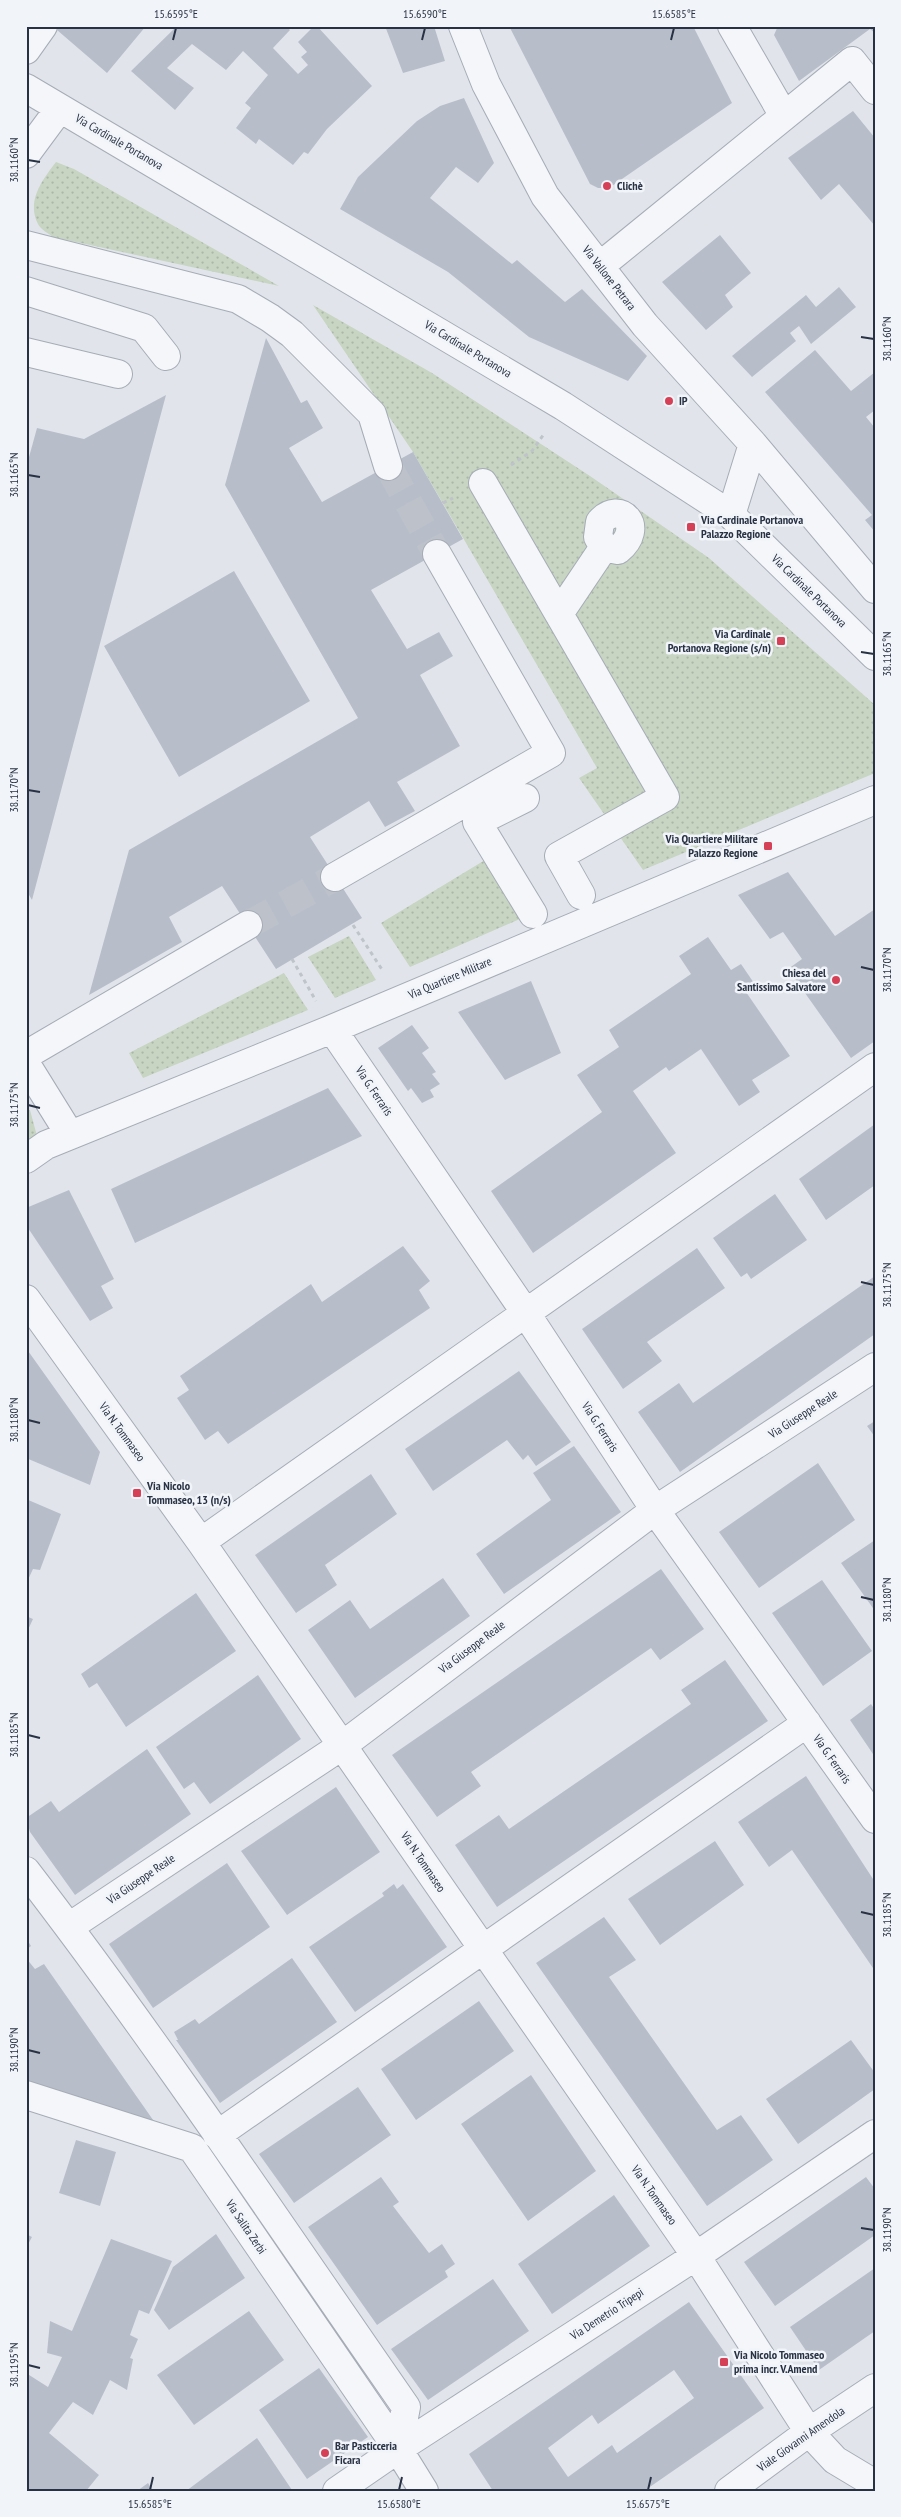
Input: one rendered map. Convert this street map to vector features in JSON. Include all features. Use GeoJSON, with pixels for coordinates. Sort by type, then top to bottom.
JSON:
{"type":"FeatureCollection","features":[{"type":"Feature","properties":{"kind":"street"},"geometry":{"type":"LineString","coordinates":[[26,50],[43,26]]}},
{"type":"Feature","properties":{"kind":"street","name":"Via Vallone Petrara"},"geometry":{"type":"LineString","coordinates":[[463,26],[486,84],[545,196],[645,326],[752,444],[875,589]]}},
{"type":"Feature","properties":{"kind":"street"},"geometry":{"type":"LineString","coordinates":[[732,26],[784,116]]}},
{"type":"Feature","properties":{"kind":"street"},"geometry":{"type":"LineString","coordinates":[[600,266],[852,61],[875,90]]}},
{"type":"Feature","properties":{"kind":"street","name":"Via Cardinale Portanova"},"geometry":{"type":"LineString","coordinates":[[26,88],[564,406],[731,514],[875,656]]}},
{"type":"Feature","properties":{"kind":"street"},"geometry":{"type":"LineString","coordinates":[[26,154],[60,108]]}},
{"type":"Feature","properties":{"kind":"street"},"geometry":{"type":"LineString","coordinates":[[26,245],[238,299],[270,318],[292,334],[372,414],[388,466]]}},
{"type":"Feature","properties":{"kind":"street"},"geometry":{"type":"LineString","coordinates":[[26,291],[144,328],[166,356]]}},
{"type":"Feature","properties":{"kind":"street"},"geometry":{"type":"LineString","coordinates":[[26,352],[118,374]]}},
{"type":"Feature","properties":{"kind":"street"},"geometry":{"type":"LineString","coordinates":[[731,514],[752,444]]}},
{"type":"Feature","properties":{"kind":"street"},"geometry":{"type":"LineString","coordinates":[[483,483],[665,797],[559,856],[581,895]]}},
{"type":"Feature","properties":{"kind":"street"},"geometry":{"type":"LineString","coordinates":[[559,614],[604,547]]}},
{"type":"Feature","properties":{"kind":"street"},"geometry":{"type":"LineString","coordinates":[[335,877],[551,753],[437,554]]}},
{"type":"Feature","properties":{"kind":"street"},"geometry":{"type":"LineString","coordinates":[[525,798],[477,822],[533,914]]}},
{"type":"Feature","properties":{"kind":"street","name":"Via Quartiere Militare"},"geometry":{"type":"LineString","coordinates":[[26,1159],[46,1145],[332,1029],[875,800]]}},
{"type":"Feature","properties":{"kind":"street"},"geometry":{"type":"LineString","coordinates":[[26,1055],[248,925]]}},
{"type":"Feature","properties":{"kind":"street","name":"Via G. Ferraris"},"geometry":{"type":"LineString","coordinates":[[332,1029],[525,1312],[655,1510],[875,1819]]}},
{"type":"Feature","properties":{"kind":"street"},"geometry":{"type":"LineString","coordinates":[[26,1064],[70,1135]]}},
{"type":"Feature","properties":{"kind":"street"},"geometry":{"type":"LineString","coordinates":[[201,1542],[875,1067]]}},
{"type":"Feature","properties":{"kind":"street","name":"Via N. Tommaseo"},"geometry":{"type":"LineString","coordinates":[[26,1299],[201,1542],[343,1745],[696,2256],[809,2432],[835,2460],[875,2484]]}},
{"type":"Feature","properties":{"kind":"street","name":"Via Giuseppe Reale"},"geometry":{"type":"LineString","coordinates":[[69,1927],[343,1745],[655,1510],[875,1367]]}},
{"type":"Feature","properties":{"kind":"street"},"geometry":{"type":"LineString","coordinates":[[217,2135],[807,1723]]}},
{"type":"Feature","properties":{"kind":"street"},"geometry":{"type":"LineString","coordinates":[[26,1871],[69,1927],[217,2135],[406,2407],[398,2449]]}},
{"type":"Feature","properties":{"kind":"street","name":"Via Salita Zerbi"},"geometry":{"type":"LineString","coordinates":[[26,2095],[192,2148],[398,2449],[424,2491]]}},
{"type":"Feature","properties":{"kind":"street","name":"Via Demetrio Tripepi"},"geometry":{"type":"LineString","coordinates":[[337,2491],[398,2449],[696,2256],[875,2134]]}},
{"type":"Feature","properties":{"kind":"street","name":"Viale Giovanni Amendola"},"geometry":{"type":"LineString","coordinates":[[729,2491],[809,2432],[875,2388]]}},
{"type":"Feature","properties":{"kind":"path"},"geometry":{"type":"LineString","coordinates":[[353,924],[386,976]]}},
{"type":"Feature","properties":{"kind":"path"},"geometry":{"type":"LineString","coordinates":[[292,959],[318,1005]]}},
{"type":"Feature","properties":{"kind":"green space"},"geometry":{"type":"Polygon","coordinates":[[[56,162],[74,169],[279,286],[53,237],[39,226],[34,207],[41,183],[56,162]]]}},
{"type":"Feature","properties":{"kind":"green space"},"geometry":{"type":"Polygon","coordinates":[[[313,305],[432,373],[590,476],[709,558],[875,705],[875,773],[643,870],[579,778],[597,768],[413,452],[313,305]]]}},
{"type":"Feature","properties":{"kind":"green space"},"geometry":{"type":"Polygon","coordinates":[[[485,860],[522,918],[410,967],[381,923],[485,860]]]}},
{"type":"Feature","properties":{"kind":"green space"},"geometry":{"type":"Polygon","coordinates":[[[349,936],[376,980],[335,998],[308,957],[349,936]]]}},
{"type":"Feature","properties":{"kind":"green space"},"geometry":{"type":"Polygon","coordinates":[[[284,973],[308,1010],[143,1078],[129,1053],[284,973]]]}},
{"type":"Feature","properties":{"kind":"green space"},"geometry":{"type":"Polygon","coordinates":[[[26,1110],[30,1110],[37,1136],[26,1142],[26,1110]]]}},
{"type":"Feature","properties":{"kind":"building"},"geometry":{"type":"Polygon","coordinates":[[[60,26],[146,26],[107,73],[57,30],[60,26]]]}},
{"type":"Feature","properties":{"kind":"building"},"geometry":{"type":"Polygon","coordinates":[[[177,26],[286,26],[290,30],[273,48],[298,74],[308,65],[301,57],[307,52],[298,42],[314,26],[317,26],[372,86],[327,129],[308,154],[304,152],[293,165],[259,139],[256,144],[236,128],[251,108],[245,103],[268,75],[243,51],[226,70],[192,44],[167,68],[194,88],[175,110],[131,71],[177,26]]]}},
{"type":"Feature","properties":{"kind":"building"},"geometry":{"type":"Polygon","coordinates":[[[385,26],[434,26],[445,61],[403,73],[385,26]]]}},
{"type":"Feature","properties":{"kind":"building"},"geometry":{"type":"Polygon","coordinates":[[[509,26],[693,26],[732,103],[609,188],[598,188],[590,184],[509,26]]]}},
{"type":"Feature","properties":{"kind":"building"},"geometry":{"type":"Polygon","coordinates":[[[778,26],[875,26],[875,33],[870,29],[799,81],[774,35],[778,26]]]}},
{"type":"Feature","properties":{"kind":"building"},"geometry":{"type":"Polygon","coordinates":[[[464,98],[494,163],[478,183],[456,167],[430,198],[512,264],[517,260],[565,302],[582,289],[647,356],[628,381],[529,337],[448,272],[340,209],[358,177],[417,121],[440,106],[464,98]]]}},
{"type":"Feature","properties":{"kind":"building"},"geometry":{"type":"Polygon","coordinates":[[[853,111],[875,138],[875,226],[839,184],[821,200],[788,158],[853,111]]]}},
{"type":"Feature","properties":{"kind":"building"},"geometry":{"type":"Polygon","coordinates":[[[720,235],[751,273],[725,295],[733,307],[706,330],[662,282],[720,235]]]}},
{"type":"Feature","properties":{"kind":"building"},"geometry":{"type":"Polygon","coordinates":[[[839,287],[856,307],[811,344],[799,326],[790,333],[796,341],[752,377],[732,356],[806,295],[816,307],[839,287]]]}},
{"type":"Feature","properties":{"kind":"building"},"geometry":{"type":"Polygon","coordinates":[[[266,338],[301,403],[307,400],[323,428],[289,448],[322,502],[413,452],[463,539],[371,590],[407,649],[439,632],[453,656],[420,675],[460,746],[397,782],[415,811],[385,827],[369,801],[310,837],[362,918],[276,969],[222,886],[169,917],[182,942],[89,995],[129,850],[358,718],[225,485],[266,338]]]}},
{"type":"Feature","properties":{"kind":"building"},"geometry":{"type":"Polygon","coordinates":[[[815,350],[851,391],[875,372],[875,410],[866,417],[875,428],[875,532],[865,520],[872,515],[765,392],[815,350]]]}},
{"type":"Feature","properties":{"kind":"building"},"geometry":{"type":"Polygon","coordinates":[[[166,395],[32,900],[26,890],[26,468],[37,428],[84,439],[166,395]]]}},
{"type":"Feature","properties":{"kind":"building"},"geometry":{"type":"Polygon","coordinates":[[[234,571],[310,701],[179,777],[104,646],[234,571]]]}},
{"type":"Feature","properties":{"kind":"building","name":"Chiesa del Santissimo Salvatore"},"geometry":{"type":"Polygon","coordinates":[[[788,872],[835,936],[875,909],[875,1041],[851,1058],[788,969],[802,959],[783,932],[770,939],[738,895],[788,872]]]}},
{"type":"Feature","properties":{"kind":"building"},"geometry":{"type":"Polygon","coordinates":[[[708,937],[731,970],[741,964],[756,986],[746,992],[790,1056],[752,1080],[760,1092],[739,1106],[701,1049],[669,1071],[666,1067],[633,1091],[676,1153],[533,1253],[491,1191],[602,1112],[577,1075],[619,1047],[609,1030],[691,974],[679,956],[708,937]]]}},
{"type":"Feature","properties":{"kind":"building"},"geometry":{"type":"Polygon","coordinates":[[[531,981],[561,1053],[505,1080],[458,1012],[531,981]]]}},
{"type":"Feature","properties":{"kind":"building"},"geometry":{"type":"Polygon","coordinates":[[[412,1025],[429,1048],[422,1053],[436,1072],[432,1074],[440,1084],[430,1090],[434,1097],[422,1103],[411,1088],[408,1091],[378,1048],[412,1025]]]}},
{"type":"Feature","properties":{"kind":"building"},"geometry":{"type":"Polygon","coordinates":[[[328,1088],[362,1136],[135,1243],[111,1189],[328,1088]]]}},
{"type":"Feature","properties":{"kind":"building"},"geometry":{"type":"Polygon","coordinates":[[[875,1124],[875,1185],[826,1220],[799,1179],[875,1124]]]}},
{"type":"Feature","properties":{"kind":"building"},"geometry":{"type":"Polygon","coordinates":[[[69,1190],[114,1279],[101,1286],[113,1308],[90,1321],[26,1225],[26,1208],[69,1190]]]}},
{"type":"Feature","properties":{"kind":"building"},"geometry":{"type":"Polygon","coordinates":[[[775,1194],[807,1240],[751,1279],[747,1273],[741,1277],[713,1238],[775,1194]]]}},
{"type":"Feature","properties":{"kind":"building"},"geometry":{"type":"Polygon","coordinates":[[[403,1246],[430,1281],[419,1290],[430,1308],[228,1444],[218,1431],[205,1440],[177,1398],[189,1390],[180,1376],[311,1284],[322,1302],[403,1246]]]}},
{"type":"Feature","properties":{"kind":"building"},"geometry":{"type":"Polygon","coordinates":[[[697,1248],[725,1288],[647,1342],[662,1361],[623,1389],[582,1329],[697,1248]]]}},
{"type":"Feature","properties":{"kind":"building"},"geometry":{"type":"Polygon","coordinates":[[[875,1276],[875,1334],[680,1472],[638,1412],[679,1383],[693,1403],[875,1276]]]}},
{"type":"Feature","properties":{"kind":"building"},"geometry":{"type":"Polygon","coordinates":[[[26,1348],[100,1452],[90,1485],[26,1458],[26,1348]]]}},
{"type":"Feature","properties":{"kind":"building"},"geometry":{"type":"Polygon","coordinates":[[[519,1371],[571,1442],[536,1466],[528,1455],[523,1460],[507,1440],[433,1491],[405,1449],[519,1371]]]}},
{"type":"Feature","properties":{"kind":"building"},"geometry":{"type":"Polygon","coordinates":[[[875,1421],[875,1437],[867,1426],[875,1421]]]}},
{"type":"Feature","properties":{"kind":"building"},"geometry":{"type":"Polygon","coordinates":[[[574,1446],[621,1512],[504,1594],[476,1554],[551,1500],[533,1473],[574,1446]]]}},
{"type":"Feature","properties":{"kind":"building"},"geometry":{"type":"Polygon","coordinates":[[[818,1463],[855,1520],[759,1588],[719,1532],[818,1463]]]}},
{"type":"Feature","properties":{"kind":"building"},"geometry":{"type":"Polygon","coordinates":[[[371,1474],[397,1514],[325,1565],[337,1585],[296,1613],[255,1555],[371,1474]]]}},
{"type":"Feature","properties":{"kind":"building"},"geometry":{"type":"Polygon","coordinates":[[[26,1499],[61,1514],[40,1570],[33,1569],[26,1584],[26,1499]]]}},
{"type":"Feature","properties":{"kind":"building"},"geometry":{"type":"Polygon","coordinates":[[[875,1540],[875,1611],[841,1563],[875,1540]]]}},
{"type":"Feature","properties":{"kind":"building"},"geometry":{"type":"Polygon","coordinates":[[[661,1569],[704,1629],[660,1660],[651,1648],[471,1772],[481,1786],[437,1817],[392,1755],[661,1569]]]}},
{"type":"Feature","properties":{"kind":"building"},"geometry":{"type":"Polygon","coordinates":[[[443,1578],[470,1616],[355,1698],[308,1630],[350,1600],[370,1629],[443,1578]]]}},
{"type":"Feature","properties":{"kind":"building"},"geometry":{"type":"Polygon","coordinates":[[[822,1580],[872,1651],[823,1686],[772,1613],[822,1580]]]}},
{"type":"Feature","properties":{"kind":"building"},"geometry":{"type":"Polygon","coordinates":[[[196,1593],[236,1651],[126,1727],[97,1683],[89,1688],[81,1674],[196,1593]]]}},
{"type":"Feature","properties":{"kind":"building"},"geometry":{"type":"Polygon","coordinates":[[[26,1616],[33,1619],[26,1634],[26,1616]]]}},
{"type":"Feature","properties":{"kind":"building"},"geometry":{"type":"Polygon","coordinates":[[[725,1660],[768,1721],[497,1907],[455,1845],[499,1815],[509,1829],[691,1704],[681,1690],[725,1660]]]}},
{"type":"Feature","properties":{"kind":"building"},"geometry":{"type":"Polygon","coordinates":[[[258,1675],[301,1739],[210,1804],[194,1782],[184,1789],[156,1747],[258,1675]]]}},
{"type":"Feature","properties":{"kind":"building"},"geometry":{"type":"Polygon","coordinates":[[[871,1704],[875,1710],[875,1757],[850,1720],[871,1704]]]}},
{"type":"Feature","properties":{"kind":"building"},"geometry":{"type":"Polygon","coordinates":[[[147,1749],[191,1814],[75,1895],[30,1832],[26,1818],[51,1801],[59,1812],[147,1749]]]}},
{"type":"Feature","properties":{"kind":"building"},"geometry":{"type":"Polygon","coordinates":[[[806,1776],[875,1882],[875,1971],[792,1850],[769,1867],[738,1822],[806,1776]]]}},
{"type":"Feature","properties":{"kind":"building"},"geometry":{"type":"Polygon","coordinates":[[[336,1787],[380,1852],[287,1915],[241,1851],[336,1787]]]}},
{"type":"Feature","properties":{"kind":"building"},"geometry":{"type":"Polygon","coordinates":[[[715,1841],[744,1885],[660,1945],[628,1899],[715,1841]]]}},
{"type":"Feature","properties":{"kind":"building"},"geometry":{"type":"Polygon","coordinates":[[[227,1863],[270,1927],[153,2008],[109,1944],[227,1863]]]}},
{"type":"Feature","properties":{"kind":"building"},"geometry":{"type":"Polygon","coordinates":[[[394,1884],[397,1889],[403,1884],[447,1947],[355,2012],[309,1947],[384,1896],[382,1893],[394,1884]]]}},
{"type":"Feature","properties":{"kind":"building"},"geometry":{"type":"Polygon","coordinates":[[[604,1917],[636,1960],[609,1977],[717,2130],[741,2115],[773,2160],[707,2206],[536,1963],[604,1917]]]}},
{"type":"Feature","properties":{"kind":"building"},"geometry":{"type":"Polygon","coordinates":[[[26,1938],[31,1946],[26,1950],[26,1938]]]}},
{"type":"Feature","properties":{"kind":"building"},"geometry":{"type":"Polygon","coordinates":[[[26,1958],[35,1969],[44,1964],[158,2127],[26,2090],[26,1958]]]}},
{"type":"Feature","properties":{"kind":"building"},"geometry":{"type":"Polygon","coordinates":[[[292,1958],[337,2022],[220,2103],[176,2040],[178,2040],[174,2032],[195,2019],[199,2024],[292,1958]]]}},
{"type":"Feature","properties":{"kind":"building"},"geometry":{"type":"Polygon","coordinates":[[[479,2001],[514,2051],[416,2120],[381,2069],[479,2001]]]}},
{"type":"Feature","properties":{"kind":"building"},"geometry":{"type":"Polygon","coordinates":[[[851,2040],[875,2073],[875,2089],[798,2144],[766,2099],[851,2040]]]}},
{"type":"Feature","properties":{"kind":"building"},"geometry":{"type":"Polygon","coordinates":[[[531,2075],[596,2171],[528,2221],[461,2124],[531,2075]]]}},
{"type":"Feature","properties":{"kind":"building"},"geometry":{"type":"Polygon","coordinates":[[[358,2087],[391,2135],[294,2203],[259,2154],[358,2087]]]}},
{"type":"Feature","properties":{"kind":"building"},"geometry":{"type":"Polygon","coordinates":[[[76,2140],[116,2152],[100,2206],[59,2193],[76,2140]]]}},
{"type":"Feature","properties":{"kind":"building"},"geometry":{"type":"Polygon","coordinates":[[[381,2177],[399,2202],[393,2206],[429,2253],[442,2244],[455,2264],[445,2271],[448,2277],[377,2325],[308,2227],[381,2177]]]}},
{"type":"Feature","properties":{"kind":"building"},"geometry":{"type":"Polygon","coordinates":[[[866,2177],[875,2189],[875,2235],[775,2306],[744,2262],[866,2177]]]}},
{"type":"Feature","properties":{"kind":"building"},"geometry":{"type":"Polygon","coordinates":[[[614,2195],[650,2246],[552,2314],[518,2264],[614,2195]]]}},
{"type":"Feature","properties":{"kind":"building"},"geometry":{"type":"Polygon","coordinates":[[[26,2234],[32,2237],[26,2248],[26,2234]]]}},
{"type":"Feature","properties":{"kind":"building"},"geometry":{"type":"Polygon","coordinates":[[[216,2234],[245,2278],[169,2330],[154,2310],[173,2267],[216,2234]]]}},
{"type":"Feature","properties":{"kind":"building"},"geometry":{"type":"Polygon","coordinates":[[[111,2239],[172,2261],[149,2314],[139,2310],[130,2335],[138,2339],[130,2358],[133,2359],[127,2390],[110,2380],[93,2415],[73,2402],[49,2433],[99,2475],[86,2491],[26,2491],[26,2373],[48,2387],[62,2357],[47,2353],[50,2321],[72,2331],[111,2239]]]}},
{"type":"Feature","properties":{"kind":"building"},"geometry":{"type":"Polygon","coordinates":[[[875,2268],[875,2331],[819,2370],[790,2327],[875,2268]]]}},
{"type":"Feature","properties":{"kind":"building"},"geometry":{"type":"Polygon","coordinates":[[[493,2279],[529,2331],[428,2400],[391,2349],[493,2279]]]}},
{"type":"Feature","properties":{"kind":"building"},"geometry":{"type":"Polygon","coordinates":[[[689,2302],[764,2408],[644,2491],[493,2491],[469,2454],[689,2302]],[[674,2370],[598,2424],[592,2415],[548,2448],[568,2477],[612,2445],[617,2453],[694,2398],[674,2370]]]}},
{"type":"Feature","properties":{"kind":"building"},"geometry":{"type":"Polygon","coordinates":[[[249,2311],[284,2360],[194,2425],[157,2375],[249,2311]]]}},
{"type":"Feature","properties":{"kind":"building"},"geometry":{"type":"Polygon","coordinates":[[[319,2368],[368,2437],[307,2479],[259,2410],[319,2368]]]}},
{"type":"Feature","properties":{"kind":"building"},"geometry":{"type":"Polygon","coordinates":[[[257,2438],[292,2490],[186,2491],[257,2438]]]}},
{"type":"Feature","properties":{"kind":"building"},"geometry":{"type":"Polygon","coordinates":[[[148,2483],[153,2491],[137,2491],[148,2483]]]}},
{"type":"Feature","properties":{"kind":"tunnel"},"geometry":{"type":"LineString","coordinates":[[388,466],[437,554]]}},
{"type":"Feature","properties":{"kind":"tunnel"},"geometry":{"type":"LineString","coordinates":[[248,925],[335,877]]}},
{"type":"Feature","properties":{"kind":"place","name":"Clichè"},"geometry":{"type":"Point","coordinates":[607,186]}},
{"type":"Feature","properties":{"kind":"place","name":"IP"},"geometry":{"type":"Point","coordinates":[669,401]}},
{"type":"Feature","properties":{"kind":"place","name":"Via Cardinale Portanova Palazzo Regione"},"geometry":{"type":"Point","coordinates":[691,527]}},
{"type":"Feature","properties":{"kind":"place","name":"Via Cardinale Portanova Regione (s/n)"},"geometry":{"type":"Point","coordinates":[781,641]}},
{"type":"Feature","properties":{"kind":"place","name":"Via Quartiere Militare Palazzo Regione"},"geometry":{"type":"Point","coordinates":[768,846]}},
{"type":"Feature","properties":{"kind":"place","name":"Chiesa del Santissimo Salvatore"},"geometry":{"type":"Point","coordinates":[836,980]}},
{"type":"Feature","properties":{"kind":"place","name":"Via Nicolo Tommaseo, 13 (n/s)"},"geometry":{"type":"Point","coordinates":[137,1493]}},
{"type":"Feature","properties":{"kind":"place","name":"Via Nicolo Tommaseo prima incr. V.Amend"},"geometry":{"type":"Point","coordinates":[724,2362]}},
{"type":"Feature","properties":{"kind":"place","name":"Bar Pasticceria Ficara"},"geometry":{"type":"Point","coordinates":[325,2453]}}]}
